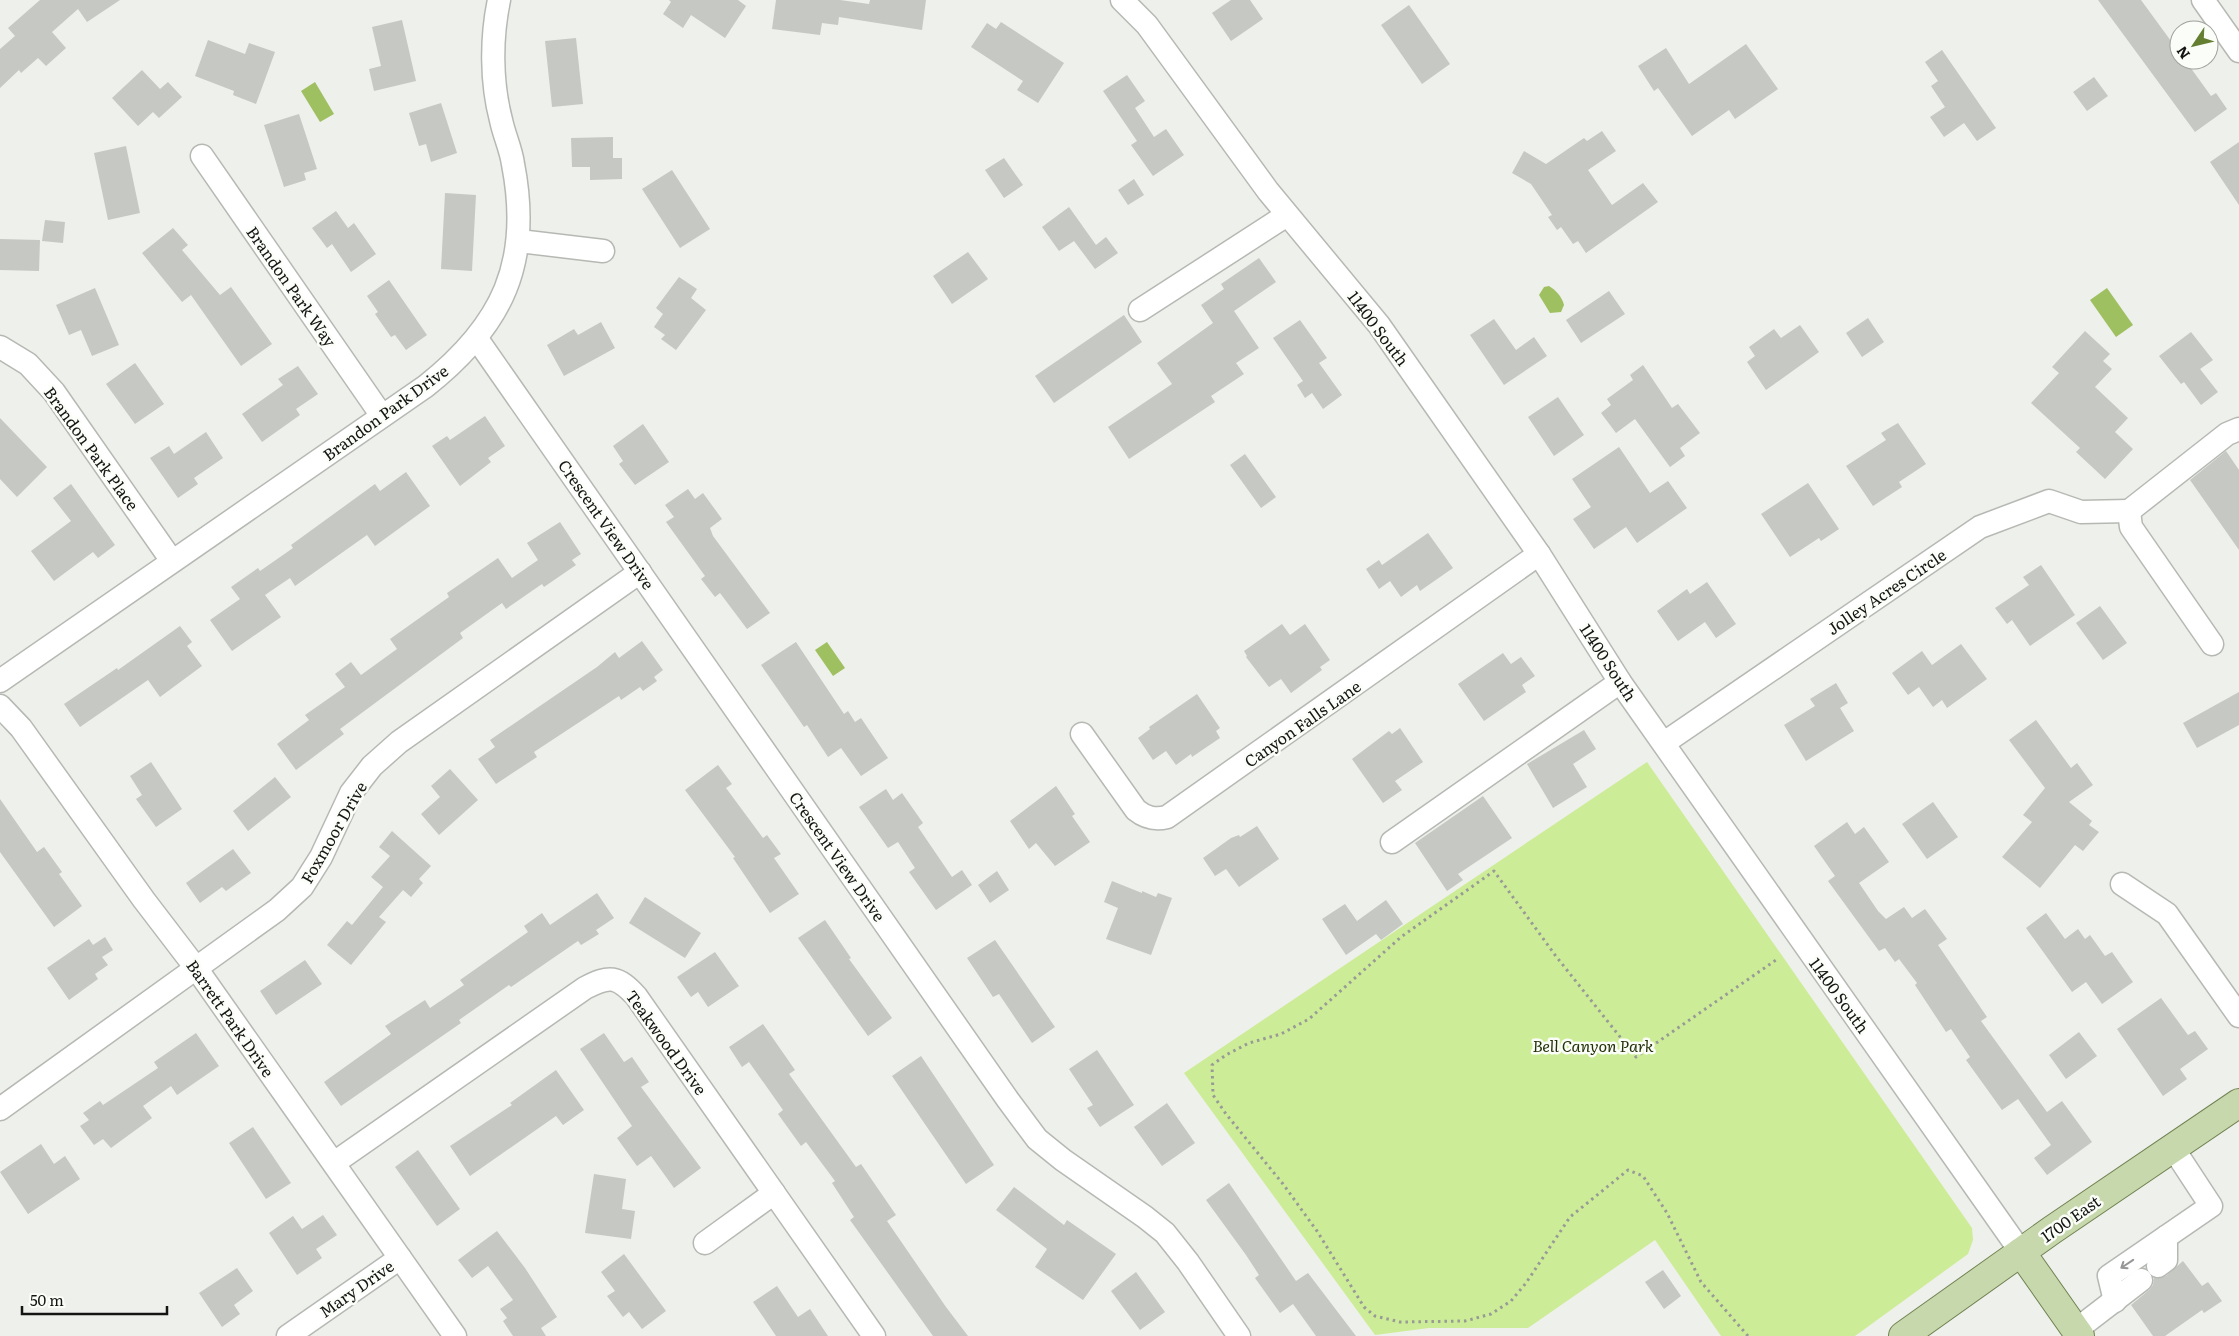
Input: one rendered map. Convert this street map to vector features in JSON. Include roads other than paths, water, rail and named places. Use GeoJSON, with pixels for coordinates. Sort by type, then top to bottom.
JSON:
{"type":"FeatureCollection","features":[{"type":"Feature","properties":{"kind":"main road","name":"1700 East"},"geometry":{"type":"LineString","coordinates":[[1903,1336],[2239,1102]]}},
{"type":"Feature","properties":{"kind":"main road","name":"11400 South"},"geometry":{"type":"LineString","coordinates":[[2021,1252],[2078,1333]]}},
{"type":"Feature","properties":{"kind":"street","name":"Brandon Park Drive"},"geometry":{"type":"LineString","coordinates":[[0,681],[382,416],[449,367],[477,339],[496,310],[510,277],[519,241],[520,202],[513,162],[500,119],[493,66],[496,14],[499,0]]}},
{"type":"Feature","properties":{"kind":"street","name":"11400 South"},"geometry":{"type":"LineString","coordinates":[[1122,0],[1147,25],[1287,215],[1379,325],[1539,554],[1620,682],[2021,1252]]}},
{"type":"Feature","properties":{"kind":"street"},"geometry":{"type":"LineString","coordinates":[[2203,0],[2239,51]]}},
{"type":"Feature","properties":{"kind":"street","name":"Brandon Park Way"},"geometry":{"type":"LineString","coordinates":[[202,156],[382,416]]}},
{"type":"Feature","properties":{"kind":"street"},"geometry":{"type":"LineString","coordinates":[[1140,310],[1287,215]]}},
{"type":"Feature","properties":{"kind":"street"},"geometry":{"type":"LineString","coordinates":[[519,241],[602,251]]}},
{"type":"Feature","properties":{"kind":"street","name":"Crescent View Drive"},"geometry":{"type":"LineString","coordinates":[[477,339],[1037,1139],[1062,1160],[1165,1233],[1188,1262],[1239,1336]]}},
{"type":"Feature","properties":{"kind":"street","name":"Brandon Park Place"},"geometry":{"type":"LineString","coordinates":[[0,346],[28,364],[54,392],[172,561]]}},
{"type":"Feature","properties":{"kind":"street"},"geometry":{"type":"LineString","coordinates":[[2212,644],[2131,527],[2129,511],[2227,434],[2239,429]]}},
{"type":"Feature","properties":{"kind":"street","name":"Jolley Acres Circle"},"geometry":{"type":"LineString","coordinates":[[1664,743],[1980,527],[2048,501],[2081,512],[2129,511]]}},
{"type":"Feature","properties":{"kind":"street","name":"Canyon Falls Lane"},"geometry":{"type":"LineString","coordinates":[[1082,734],[1136,810],[1154,819],[1167,817],[1539,554]]}},
{"type":"Feature","properties":{"kind":"street","name":"Foxmoor Drive"},"geometry":{"type":"LineString","coordinates":[[0,1109],[277,910],[302,887],[321,857],[351,793],[372,766],[399,742],[640,572]]}},
{"type":"Feature","properties":{"kind":"street"},"geometry":{"type":"LineString","coordinates":[[1392,842],[1620,682]]}},
{"type":"Feature","properties":{"kind":"street","name":"Barrett Park Drive"},"geometry":{"type":"LineString","coordinates":[[0,706],[36,748],[144,900],[196,968],[455,1336]]}},
{"type":"Feature","properties":{"kind":"street"},"geometry":{"type":"LineString","coordinates":[[2122,884],[2167,914],[2239,1016]]}},
{"type":"Feature","properties":{"kind":"street","name":"Teakwood Drive"},"geometry":{"type":"LineString","coordinates":[[334,1162],[585,988],[599,981],[612,978],[624,983],[636,996],[874,1336]]}},
{"type":"Feature","properties":{"kind":"street"},"geometry":{"type":"LineString","coordinates":[[2115,1301],[2109,1276],[2211,1206],[2174,1148]]}},
{"type":"Feature","properties":{"kind":"street"},"geometry":{"type":"LineString","coordinates":[[706,1243],[774,1193]]}},
{"type":"Feature","properties":{"kind":"street"},"geometry":{"type":"LineString","coordinates":[[2078,1333],[2166,1260],[2166,1237]]}},
{"type":"Feature","properties":{"kind":"street","name":"Mary Drive"},"geometry":{"type":"LineString","coordinates":[[288,1336],[400,1258]]}},
{"type":"Feature","properties":{"kind":"park label","name":"Bell Canyon Park"},"geometry":{"type":"Point","coordinates":[1593,1045]}}]}
